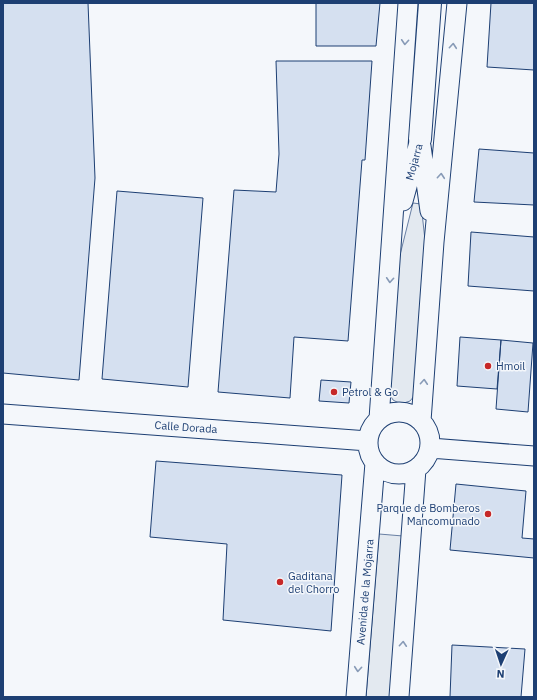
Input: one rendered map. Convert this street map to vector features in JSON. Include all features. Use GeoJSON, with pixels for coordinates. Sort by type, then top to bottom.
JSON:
{"type":"FeatureCollection","features":[{"type":"Feature","properties":{"kind":"highway"},"geometry":{"type":"LineString","coordinates":[[420,139],[430,3]]}},
{"type":"Feature","properties":{"kind":"street"},"geometry":{"type":"LineString","coordinates":[[379,419],[408,3]]}},
{"type":"Feature","properties":{"kind":"street"},"geometry":{"type":"LineString","coordinates":[[421,421],[434,242],[457,3]]}},
{"type":"Feature","properties":{"kind":"street","name":"Mojarra"},"geometry":{"type":"LineString","coordinates":[[392,241],[420,139]]}},
{"type":"Feature","properties":{"kind":"street","name":"Mojarra"},"geometry":{"type":"LineString","coordinates":[[420,139],[434,242]]}},
{"type":"Feature","properties":{"kind":"street"},"geometry":{"type":"LineString","coordinates":[[405,413],[414,416],[421,421],[430,438],[430,448],[424,460],[416,469],[399,474],[390,473],[375,463],[368,448],[368,441],[374,425],[379,419],[387,414],[405,413]]}},
{"type":"Feature","properties":{"kind":"street","name":"Calle Dorada"},"geometry":{"type":"LineString","coordinates":[[3,414],[368,441]]}},
{"type":"Feature","properties":{"kind":"street"},"geometry":{"type":"LineString","coordinates":[[430,448],[534,456]]}},
{"type":"Feature","properties":{"kind":"street","name":"Avenida de la Mojarra"},"geometry":{"type":"LineString","coordinates":[[356,697],[375,463]]}},
{"type":"Feature","properties":{"kind":"street"},"geometry":{"type":"LineString","coordinates":[[399,697],[416,469]]}},
{"type":"Feature","properties":{"kind":"shaded area"},"geometry":{"type":"Polygon","coordinates":[[[413,203],[421,204],[425,240],[415,395],[410,401],[401,404],[393,400],[389,393],[399,259],[413,203]]]}},
{"type":"Feature","properties":{"kind":"shaded area"},"geometry":{"type":"Polygon","coordinates":[[[379,534],[403,536],[391,697],[366,697],[379,534]]]}},
{"type":"Feature","properties":{"kind":"building"},"geometry":{"type":"Polygon","coordinates":[[[3,3],[88,3],[95,178],[79,380],[3,373],[3,3]]]}},
{"type":"Feature","properties":{"kind":"building"},"geometry":{"type":"Polygon","coordinates":[[[316,3],[380,3],[376,46],[316,46],[316,3]]]}},
{"type":"Feature","properties":{"kind":"building"},"geometry":{"type":"Polygon","coordinates":[[[491,3],[534,3],[534,70],[487,67],[491,3]]]}},
{"type":"Feature","properties":{"kind":"building"},"geometry":{"type":"Polygon","coordinates":[[[276,61],[372,61],[365,160],[362,160],[348,341],[294,337],[290,398],[218,392],[234,190],[276,192],[279,154],[276,61]]]}},
{"type":"Feature","properties":{"kind":"building"},"geometry":{"type":"Polygon","coordinates":[[[479,149],[534,153],[534,205],[474,202],[479,149]]]}},
{"type":"Feature","properties":{"kind":"building"},"geometry":{"type":"Polygon","coordinates":[[[117,191],[203,198],[188,387],[102,379],[117,191]]]}},
{"type":"Feature","properties":{"kind":"building"},"geometry":{"type":"Polygon","coordinates":[[[471,232],[534,237],[534,291],[468,286],[471,232]]]}},
{"type":"Feature","properties":{"kind":"building"},"geometry":{"type":"Polygon","coordinates":[[[460,337],[501,340],[497,389],[457,386],[460,337]]]}},
{"type":"Feature","properties":{"kind":"building"},"geometry":{"type":"Polygon","coordinates":[[[501,340],[533,343],[528,412],[496,409],[501,340]]]}},
{"type":"Feature","properties":{"kind":"building"},"geometry":{"type":"Polygon","coordinates":[[[321,380],[351,382],[349,403],[319,401],[321,380]]]}},
{"type":"Feature","properties":{"kind":"building","name":"Gaditana del Chorro"},"geometry":{"type":"Polygon","coordinates":[[[156,461],[342,475],[331,631],[223,620],[227,544],[150,537],[156,461]]]}},
{"type":"Feature","properties":{"kind":"building","name":"Parque de Bomberos Mancomunado"},"geometry":{"type":"Polygon","coordinates":[[[456,484],[526,491],[522,538],[534,539],[534,558],[450,550],[456,484]]]}},
{"type":"Feature","properties":{"kind":"building"},"geometry":{"type":"Polygon","coordinates":[[[452,645],[525,649],[521,697],[450,697],[452,645]]]}},
{"type":"Feature","properties":{"kind":"place","name":"Hmoil"},"geometry":{"type":"Point","coordinates":[488,366]}},
{"type":"Feature","properties":{"kind":"place","name":"Petrol & Go"},"geometry":{"type":"Point","coordinates":[334,392]}},
{"type":"Feature","properties":{"kind":"place","name":"Parque de Bomberos Mancomunado"},"geometry":{"type":"Point","coordinates":[488,514]}},
{"type":"Feature","properties":{"kind":"place","name":"Gaditana del Chorro"},"geometry":{"type":"Point","coordinates":[280,582]}}]}
